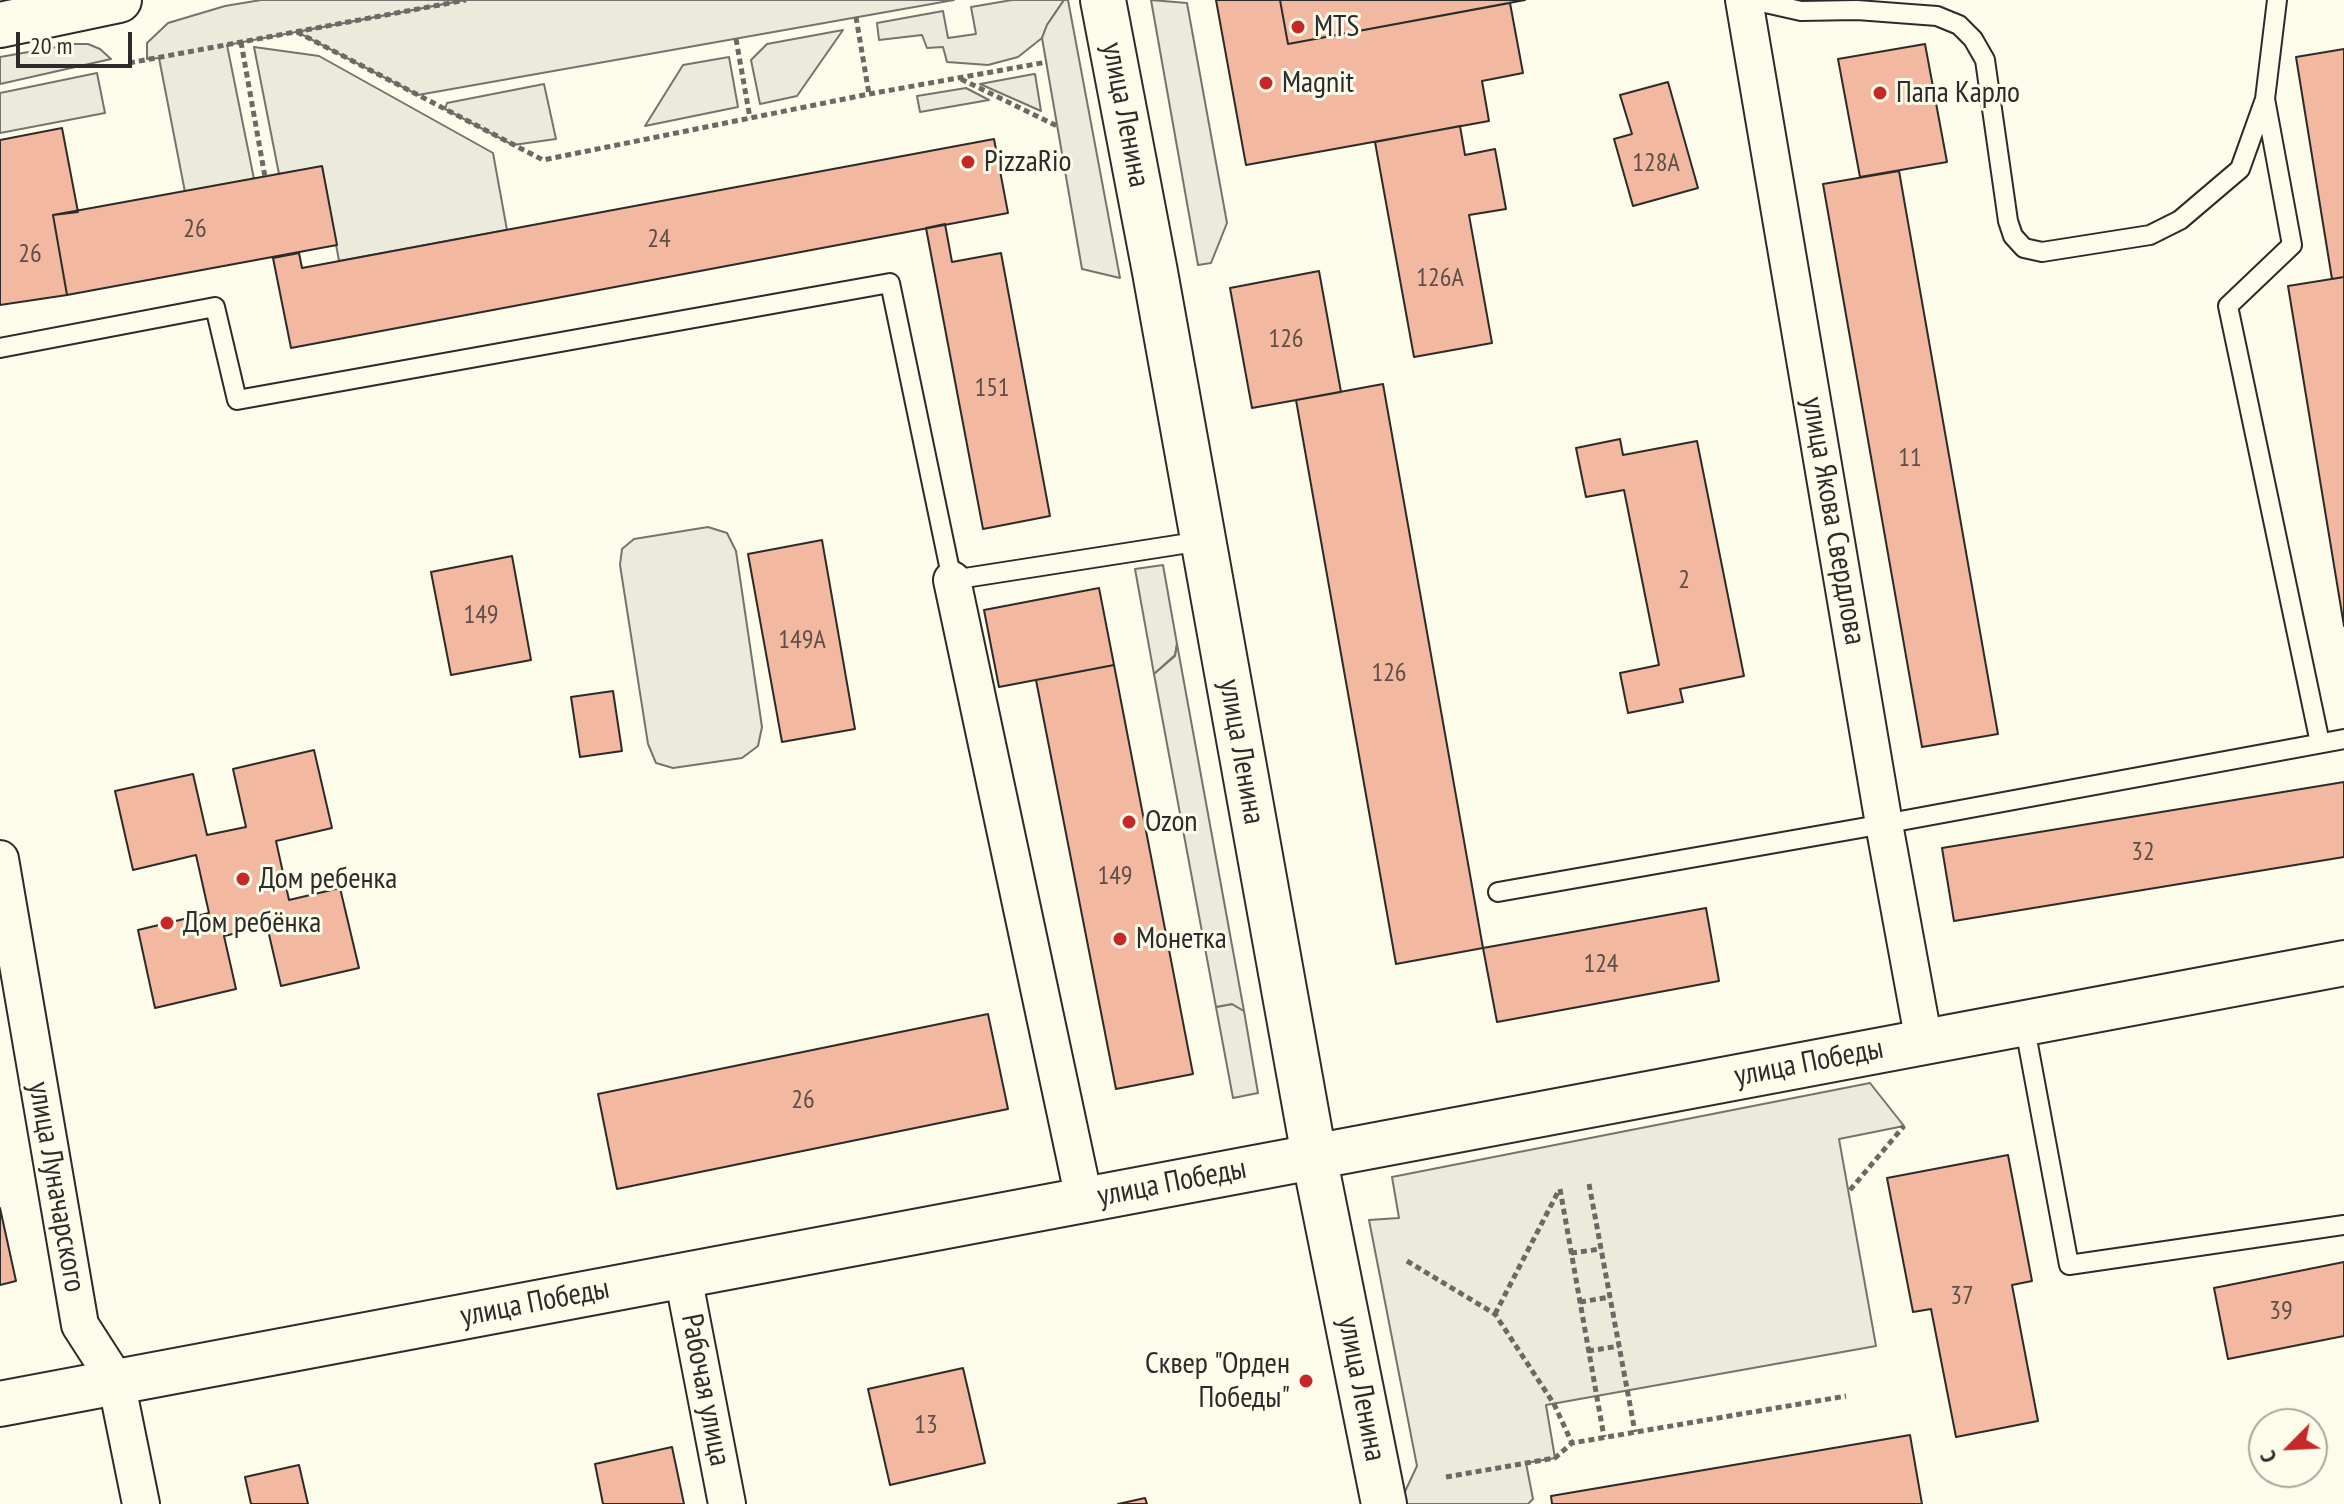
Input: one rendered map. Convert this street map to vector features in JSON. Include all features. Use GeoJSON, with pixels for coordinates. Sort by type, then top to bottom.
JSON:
{"type":"FeatureCollection","features":[{"type":"Feature","properties":{"kind":"main road"},"geometry":{"type":"LineString","coordinates":[[3,18],[119,0]]}},
{"type":"Feature","properties":{"kind":"main road","name":"улица Ленина"},"geometry":{"type":"LineString","coordinates":[[1103,0],[1314,1156],[1384,1504]]}},
{"type":"Feature","properties":{"kind":"main road","name":"улица Победы"},"geometry":{"type":"LineString","coordinates":[[0,1404],[2344,963]]}},
{"type":"Feature","properties":{"kind":"street","name":"улица Якова Свердлова"},"geometry":{"type":"LineString","coordinates":[[1744,0],[1924,1042]]}},
{"type":"Feature","properties":{"kind":"street"},"geometry":{"type":"LineString","coordinates":[[952,580],[1084,1199]]}},
{"type":"Feature","properties":{"kind":"street","name":"улица Луначарского"},"geometry":{"type":"LineString","coordinates":[[0,859],[80,1325],[116,1381],[141,1504]]}},
{"type":"Feature","properties":{"kind":"street","name":"Рабочая улица"},"geometry":{"type":"LineString","coordinates":[[683,1276],[727,1504]]}},
{"type":"Feature","properties":{"kind":"lane"},"geometry":{"type":"LineString","coordinates":[[1752,0],[1801,11],[1857,10],[1937,16],[1959,25],[1973,39],[1985,60],[2008,221],[2013,236],[2024,248],[2042,252],[2150,235],[2180,220],[2240,169],[2265,99],[2277,0]]}},
{"type":"Feature","properties":{"kind":"lane"},"geometry":{"type":"LineString","coordinates":[[1857,10],[1894,0]]}},
{"type":"Feature","properties":{"kind":"lane"},"geometry":{"type":"LineString","coordinates":[[2265,99],[2292,245],[2228,306],[2320,743]]}},
{"type":"Feature","properties":{"kind":"lane"},"geometry":{"type":"LineString","coordinates":[[0,348],[215,307],[237,400],[890,283],[952,580],[1202,541]]}},
{"type":"Feature","properties":{"kind":"lane"},"geometry":{"type":"LineString","coordinates":[[1498,892],[2344,739]]}},
{"type":"Feature","properties":{"kind":"lane"},"geometry":{"type":"LineString","coordinates":[[2024,1023],[2069,1265],[2344,1225]]}},
{"type":"Feature","properties":{"kind":"path"},"geometry":{"type":"LineString","coordinates":[[129,63],[466,0]]}},
{"type":"Feature","properties":{"kind":"path"},"geometry":{"type":"LineString","coordinates":[[856,17],[869,94]]}},
{"type":"Feature","properties":{"kind":"path"},"geometry":{"type":"LineString","coordinates":[[297,32],[543,160],[869,94],[1047,62]]}},
{"type":"Feature","properties":{"kind":"path"},"geometry":{"type":"LineString","coordinates":[[736,39],[750,118]]}},
{"type":"Feature","properties":{"kind":"path"},"geometry":{"type":"LineString","coordinates":[[241,42],[265,177]]}},
{"type":"Feature","properties":{"kind":"path"},"geometry":{"type":"LineString","coordinates":[[960,78],[1057,126]]}},
{"type":"Feature","properties":{"kind":"path"},"geometry":{"type":"LineString","coordinates":[[1850,1190],[1904,1126]]}},
{"type":"Feature","properties":{"kind":"path"},"geometry":{"type":"LineString","coordinates":[[1589,1184],[1635,1432]]}},
{"type":"Feature","properties":{"kind":"path"},"geometry":{"type":"LineString","coordinates":[[1495,1314],[1560,1189],[1604,1437]]}},
{"type":"Feature","properties":{"kind":"path"},"geometry":{"type":"LineString","coordinates":[[1571,1253],[1601,1249]]}},
{"type":"Feature","properties":{"kind":"path"},"geometry":{"type":"LineString","coordinates":[[1407,1261],[1495,1314],[1554,1404],[1572,1443]]}},
{"type":"Feature","properties":{"kind":"path"},"geometry":{"type":"LineString","coordinates":[[1580,1302],[1610,1297]]}},
{"type":"Feature","properties":{"kind":"path"},"geometry":{"type":"LineString","coordinates":[[1588,1351],[1619,1346]]}},
{"type":"Feature","properties":{"kind":"path"},"geometry":{"type":"LineString","coordinates":[[1446,1477],[1555,1458],[1572,1443],[1846,1396]]}},
{"type":"Feature","properties":{"kind":"shaded area"},"geometry":{"type":"Polygon","coordinates":[[[261,0],[466,0],[227,45],[254,179],[185,192],[159,58],[147,59],[147,43],[168,23],[225,6],[261,0]]]}},
{"type":"Feature","properties":{"kind":"shaded area"},"geometry":{"type":"Polygon","coordinates":[[[466,0],[954,0],[418,95],[297,32],[466,0]]]}},
{"type":"Feature","properties":{"kind":"shaded area"},"geometry":{"type":"Polygon","coordinates":[[[1012,0],[1064,0],[1042,38],[1018,57],[988,65],[947,62],[943,47],[927,48],[922,35],[879,40],[877,23],[943,11],[948,38],[976,34],[971,7],[1012,0]]]}},
{"type":"Feature","properties":{"kind":"shaded area"},"geometry":{"type":"Polygon","coordinates":[[[1064,0],[1068,0],[1120,278],[1082,269],[1042,38],[1064,0]]]}},
{"type":"Feature","properties":{"kind":"shaded area"},"geometry":{"type":"Polygon","coordinates":[[[1151,0],[1187,3],[1227,223],[1211,263],[1198,265],[1151,0]]]}},
{"type":"Feature","properties":{"kind":"shaded area"},"geometry":{"type":"Polygon","coordinates":[[[843,30],[797,96],[760,104],[751,60],[767,44],[843,30]]]}},
{"type":"Feature","properties":{"kind":"shaded area"},"geometry":{"type":"Polygon","coordinates":[[[88,44],[111,59],[0,84],[0,57],[88,44]]]}},
{"type":"Feature","properties":{"kind":"shaded area"},"geometry":{"type":"Polygon","coordinates":[[[254,47],[319,56],[493,153],[507,230],[339,261],[322,167],[279,174],[254,47]]]}},
{"type":"Feature","properties":{"kind":"shaded area"},"geometry":{"type":"Polygon","coordinates":[[[729,57],[738,107],[645,126],[683,65],[729,57]]]}},
{"type":"Feature","properties":{"kind":"shaded area"},"geometry":{"type":"Polygon","coordinates":[[[97,73],[105,113],[0,133],[0,93],[97,73]]]}},
{"type":"Feature","properties":{"kind":"shaded area"},"geometry":{"type":"Polygon","coordinates":[[[1034,74],[1041,111],[980,84],[1034,74]]]}},
{"type":"Feature","properties":{"kind":"shaded area"},"geometry":{"type":"Polygon","coordinates":[[[544,84],[556,139],[513,145],[445,109],[447,103],[544,84]]]}},
{"type":"Feature","properties":{"kind":"shaded area"},"geometry":{"type":"Polygon","coordinates":[[[966,88],[989,100],[920,112],[917,96],[966,88]]]}},
{"type":"Feature","properties":{"kind":"shaded area"},"geometry":{"type":"Polygon","coordinates":[[[708,527],[727,533],[736,551],[762,727],[758,746],[742,758],[673,768],[656,763],[648,744],[620,565],[622,549],[634,539],[708,527]]]}},
{"type":"Feature","properties":{"kind":"shaded area"},"geometry":{"type":"Polygon","coordinates":[[[1163,565],[1177,644],[1175,655],[1154,674],[1135,569],[1163,565]]]}},
{"type":"Feature","properties":{"kind":"shaded area"},"geometry":{"type":"Polygon","coordinates":[[[1177,644],[1244,1011],[1232,1004],[1216,1007],[1154,674],[1175,656],[1177,644]]]}},
{"type":"Feature","properties":{"kind":"shaded area"},"geometry":{"type":"Polygon","coordinates":[[[1232,1004],[1244,1011],[1258,1093],[1233,1098],[1216,1007],[1232,1004]]]}},
{"type":"Feature","properties":{"kind":"shaded area"},"geometry":{"type":"Polygon","coordinates":[[[1870,1083],[1904,1126],[1839,1139],[1876,1346],[1546,1405],[1555,1458],[1526,1463],[1533,1499],[1528,1504],[1401,1504],[1417,1466],[1369,1220],[1399,1218],[1392,1177],[1870,1083]]]}},
{"type":"Feature","properties":{"kind":"building"},"geometry":{"type":"Polygon","coordinates":[[[1216,0],[1280,0],[1288,44],[1510,3],[1523,73],[1482,81],[1489,121],[1246,165],[1216,0]]]}},
{"type":"Feature","properties":{"kind":"building"},"geometry":{"type":"Polygon","coordinates":[[[1280,0],[1525,0],[1288,44],[1280,0]]]}},
{"type":"Feature","properties":{"kind":"building"},"geometry":{"type":"Polygon","coordinates":[[[1925,44],[1947,162],[1860,177],[1838,59],[1925,44]]]}},
{"type":"Feature","properties":{"kind":"building"},"geometry":{"type":"Polygon","coordinates":[[[2344,49],[2344,277],[2332,279],[2296,57],[2344,49]]]}},
{"type":"Feature","properties":{"kind":"building"},"geometry":{"type":"Polygon","coordinates":[[[1668,82],[1698,188],[1633,206],[1614,139],[1632,134],[1620,95],[1668,82]]]}},
{"type":"Feature","properties":{"kind":"building"},"geometry":{"type":"Polygon","coordinates":[[[1460,126],[1465,155],[1495,149],[1506,209],[1469,215],[1492,343],[1414,357],[1375,142],[1460,126]]]}},
{"type":"Feature","properties":{"kind":"building"},"geometry":{"type":"Polygon","coordinates":[[[62,128],[78,212],[53,215],[67,295],[0,305],[0,140],[62,128]]]}},
{"type":"Feature","properties":{"kind":"building"},"geometry":{"type":"Polygon","coordinates":[[[994,139],[1008,213],[291,348],[273,258],[299,253],[302,268],[994,139]]]}},
{"type":"Feature","properties":{"kind":"building"},"geometry":{"type":"Polygon","coordinates":[[[322,166],[337,245],[67,295],[53,215],[322,166]]]}},
{"type":"Feature","properties":{"kind":"building"},"geometry":{"type":"Polygon","coordinates":[[[1899,171],[1998,734],[1922,747],[1823,184],[1899,171]]]}},
{"type":"Feature","properties":{"kind":"building"},"geometry":{"type":"Polygon","coordinates":[[[945,224],[952,262],[1001,253],[1050,516],[983,529],[926,228],[945,224]]]}},
{"type":"Feature","properties":{"kind":"building"},"geometry":{"type":"Polygon","coordinates":[[[1319,271],[1341,392],[1252,408],[1230,288],[1319,271]]]}},
{"type":"Feature","properties":{"kind":"building"},"geometry":{"type":"Polygon","coordinates":[[[2344,277],[2344,626],[2288,286],[2344,277]]]}},
{"type":"Feature","properties":{"kind":"building"},"geometry":{"type":"Polygon","coordinates":[[[1383,384],[1483,948],[1396,964],[1296,400],[1383,384]]]}},
{"type":"Feature","properties":{"kind":"building"},"geometry":{"type":"Polygon","coordinates":[[[1620,439],[1623,455],[1697,441],[1744,676],[1680,689],[1683,702],[1628,713],[1620,673],[1659,665],[1624,490],[1586,497],[1576,448],[1620,439]]]}},
{"type":"Feature","properties":{"kind":"building"},"geometry":{"type":"Polygon","coordinates":[[[822,540],[855,729],[782,742],[748,554],[822,540]]]}},
{"type":"Feature","properties":{"kind":"building"},"geometry":{"type":"Polygon","coordinates":[[[512,556],[531,660],[451,675],[431,572],[512,556]]]}},
{"type":"Feature","properties":{"kind":"building"},"geometry":{"type":"Polygon","coordinates":[[[1099,588],[1114,665],[999,687],[984,610],[1099,588]]]}},
{"type":"Feature","properties":{"kind":"building"},"geometry":{"type":"Polygon","coordinates":[[[1114,665],[1193,1074],[1116,1089],[1036,680],[1114,665]]]}},
{"type":"Feature","properties":{"kind":"building"},"geometry":{"type":"Polygon","coordinates":[[[613,691],[622,751],[580,757],[571,697],[613,691]]]}},
{"type":"Feature","properties":{"kind":"building","name":"Дом ребенка"},"geometry":{"type":"Polygon","coordinates":[[[314,750],[332,828],[276,841],[289,900],[340,888],[359,968],[281,986],[267,926],[224,936],[236,989],[155,1008],[138,930],[209,913],[196,855],[133,870],[115,791],[193,774],[207,835],[246,827],[233,769],[314,750]]]}},
{"type":"Feature","properties":{"kind":"building"},"geometry":{"type":"Polygon","coordinates":[[[2344,782],[2344,857],[1954,921],[1942,848],[2344,782]]]}},
{"type":"Feature","properties":{"kind":"building"},"geometry":{"type":"Polygon","coordinates":[[[1706,908],[1719,981],[1497,1022],[1483,948],[1706,908]]]}},
{"type":"Feature","properties":{"kind":"building"},"geometry":{"type":"Polygon","coordinates":[[[988,1014],[1008,1109],[617,1189],[598,1094],[988,1014]]]}},
{"type":"Feature","properties":{"kind":"building"},"geometry":{"type":"Polygon","coordinates":[[[2008,1155],[2032,1281],[2012,1285],[2038,1421],[1956,1437],[1931,1309],[1913,1312],[1887,1178],[2008,1155]]]}},
{"type":"Feature","properties":{"kind":"building"},"geometry":{"type":"Polygon","coordinates":[[[0,1208],[16,1281],[0,1285],[0,1208]]]}},
{"type":"Feature","properties":{"kind":"building"},"geometry":{"type":"Polygon","coordinates":[[[2344,1262],[2344,1336],[2228,1359],[2214,1288],[2344,1262]]]}},
{"type":"Feature","properties":{"kind":"building"},"geometry":{"type":"Polygon","coordinates":[[[963,1368],[985,1463],[890,1485],[868,1389],[963,1368]]]}},
{"type":"Feature","properties":{"kind":"building"},"geometry":{"type":"Polygon","coordinates":[[[1910,1435],[1922,1504],[1552,1504],[1551,1496],[1910,1435]]]}},
{"type":"Feature","properties":{"kind":"building"},"geometry":{"type":"Polygon","coordinates":[[[672,1447],[684,1504],[603,1504],[595,1464],[672,1447]]]}},
{"type":"Feature","properties":{"kind":"building"},"geometry":{"type":"Polygon","coordinates":[[[299,1465],[308,1504],[251,1504],[245,1477],[299,1465]]]}},
{"type":"Feature","properties":{"kind":"building"},"geometry":{"type":"Polygon","coordinates":[[[1145,1498],[1147,1504],[1118,1504],[1145,1498]]]}},
{"type":"Feature","properties":{"kind":"place","name":"MTS"},"geometry":{"type":"Point","coordinates":[1298,27]}},
{"type":"Feature","properties":{"kind":"place","name":"Magnit"},"geometry":{"type":"Point","coordinates":[1266,83]}},
{"type":"Feature","properties":{"kind":"place","name":"Папа Карло"},"geometry":{"type":"Point","coordinates":[1880,93]}},
{"type":"Feature","properties":{"kind":"place","name":"PizzaRio"},"geometry":{"type":"Point","coordinates":[968,162]}},
{"type":"Feature","properties":{"kind":"place","name":"Ozon"},"geometry":{"type":"Point","coordinates":[1129,822]}},
{"type":"Feature","properties":{"kind":"place","name":"Дом ребенка"},"geometry":{"type":"Point","coordinates":[243,879]}},
{"type":"Feature","properties":{"kind":"place","name":"Дом ребёнка"},"geometry":{"type":"Point","coordinates":[167,923]}},
{"type":"Feature","properties":{"kind":"place","name":"Монетка"},"geometry":{"type":"Point","coordinates":[1120,939]}},
{"type":"Feature","properties":{"kind":"place","name":"Сквер \"Орден Победы\""},"geometry":{"type":"Point","coordinates":[1306,1381]}}]}
